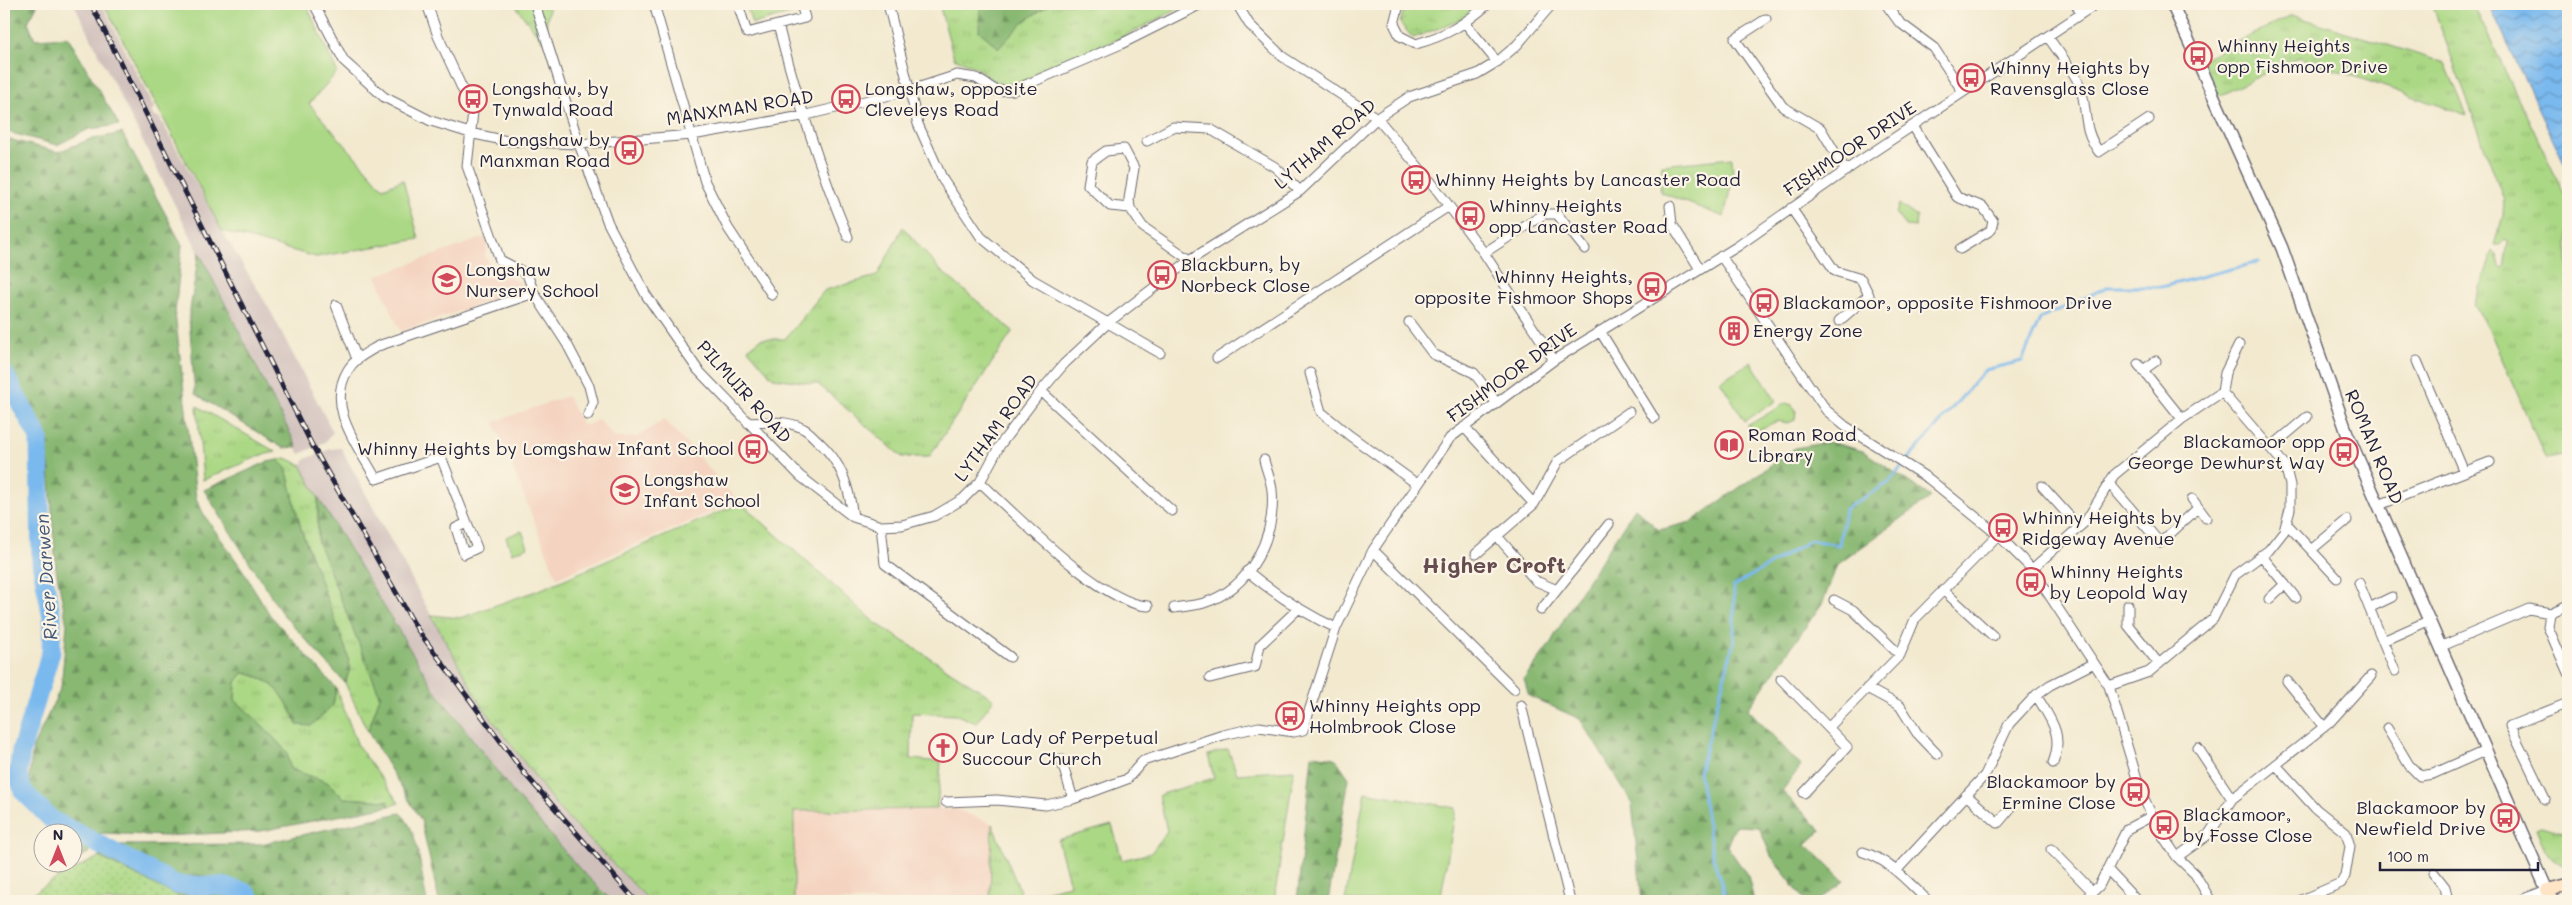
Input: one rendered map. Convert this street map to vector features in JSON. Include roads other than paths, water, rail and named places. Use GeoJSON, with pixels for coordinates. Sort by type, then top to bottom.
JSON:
{"type":"FeatureCollection","features":[{"type":"Feature","properties":{"kind":"main road"},"geometry":{"type":"LineString","coordinates":[[2549,895],[2568,885]]}},
{"type":"Feature","properties":{"kind":"street","name":"MANXMAN ROAD"},"geometry":{"type":"LineString","coordinates":[[314,4],[344,61],[384,97],[431,121],[470,133],[508,141],[579,144],[692,135],[802,116],[911,90],[957,75],[976,78],[996,90],[1014,90],[1121,44],[1201,4]]}},
{"type":"Feature","properties":{"kind":"street"},"geometry":{"type":"LineString","coordinates":[[427,4],[438,36],[473,112],[467,166],[500,260],[527,274],[534,293],[567,344],[589,386],[593,402],[588,415]]}},
{"type":"Feature","properties":{"kind":"street","name":"PILMUIR ROAD"},"geometry":{"type":"LineString","coordinates":[[535,4],[579,144],[608,223],[646,295],[698,370],[800,476],[853,517],[881,526]]}},
{"type":"Feature","properties":{"kind":"street"},"geometry":{"type":"LineString","coordinates":[[654,4],[705,182],[728,228],[772,295]]}},
{"type":"Feature","properties":{"kind":"street"},"geometry":{"type":"LineString","coordinates":[[738,4],[747,33],[805,18],[801,4]]}},
{"type":"Feature","properties":{"kind":"street"},"geometry":{"type":"LineString","coordinates":[[888,4],[918,124],[943,180],[981,236],[1033,280],[1160,353]]}},
{"type":"Feature","properties":{"kind":"street"},"geometry":{"type":"LineString","coordinates":[[1237,4],[1249,24],[1283,57],[1377,118],[1449,206],[1484,253],[1554,360]]}},
{"type":"Feature","properties":{"kind":"street"},"geometry":{"type":"LineString","coordinates":[[1399,4],[1394,24],[1400,36],[1416,44],[1439,37],[1466,24],[1488,4]]}},
{"type":"Feature","properties":{"kind":"street","name":"LYTHAM ROAD"},"geometry":{"type":"LineString","coordinates":[[881,526],[902,525],[934,516],[963,498],[980,482],[1000,444],[1041,391],[1064,364],[1109,322],[1190,260],[1300,192],[1377,118],[1409,97],[1477,74],[1497,62],[1517,45],[1552,4]]}},
{"type":"Feature","properties":{"kind":"street"},"geometry":{"type":"LineString","coordinates":[[1886,4],[1899,22],[1934,48],[1963,92]]}},
{"type":"Feature","properties":{"kind":"street"},"geometry":{"type":"LineString","coordinates":[[2076,4],[2082,14]]}},
{"type":"Feature","properties":{"kind":"street","name":"FISHMOOR DRIVE"},"geometry":{"type":"LineString","coordinates":[[1073,798],[1127,778],[1143,761],[1223,735],[1259,727],[1301,732],[1304,728],[1336,628],[1373,550],[1450,438],[1554,360],[1721,256],[2096,4]]}},
{"type":"Feature","properties":{"kind":"street","name":"ROMAN ROAD"},"geometry":{"type":"LineString","coordinates":[[2172,4],[2282,248],[2347,433],[2442,646],[2549,895]]}},
{"type":"Feature","properties":{"kind":"street"},"geometry":{"type":"LineString","coordinates":[[1766,19],[1735,39],[1783,107],[1821,129],[1846,171]]}},
{"type":"Feature","properties":{"kind":"street"},"geometry":{"type":"LineString","coordinates":[[1466,24],[1497,62]]}},
{"type":"Feature","properties":{"kind":"street"},"geometry":{"type":"LineString","coordinates":[[778,25],[802,116],[827,187],[848,237]]}},
{"type":"Feature","properties":{"kind":"street"},"geometry":{"type":"LineString","coordinates":[[2048,37],[2081,88],[2090,140],[2099,152],[2149,119]]}},
{"type":"Feature","properties":{"kind":"street"},"geometry":{"type":"LineString","coordinates":[[1913,126],[1957,197],[1983,207],[1993,221],[1991,230],[1960,249]]}},
{"type":"Feature","properties":{"kind":"street"},"geometry":{"type":"LineString","coordinates":[[1147,141],[1173,127],[1210,129],[1274,167],[1300,192]]}},
{"type":"Feature","properties":{"kind":"street"},"geometry":{"type":"LineString","coordinates":[[1130,208],[1110,206],[1088,185],[1092,161],[1106,151],[1124,149],[1134,168],[1129,199],[1130,208],[1144,227],[1190,260]]}},
{"type":"Feature","properties":{"kind":"street"},"geometry":{"type":"LineString","coordinates":[[1217,358],[1449,206]]}},
{"type":"Feature","properties":{"kind":"street"},"geometry":{"type":"LineString","coordinates":[[1670,206],[1672,224],[1700,269]]}},
{"type":"Feature","properties":{"kind":"street"},"geometry":{"type":"LineString","coordinates":[[1791,208],[1834,271],[1861,279],[1869,295],[1839,321]]}},
{"type":"Feature","properties":{"kind":"street"},"geometry":{"type":"LineString","coordinates":[[1484,253],[1544,214],[1557,214],[1585,249]]}},
{"type":"Feature","properties":{"kind":"street"},"geometry":{"type":"LineString","coordinates":[[1721,256],[1826,410],[1845,426],[1929,479],[1998,535],[2032,569],[2109,686],[2141,792],[2152,816],[2177,857],[2194,874],[2211,901]]}},
{"type":"Feature","properties":{"kind":"street"},"geometry":{"type":"LineString","coordinates":[[468,523],[441,457],[376,479],[342,416],[340,391],[348,370],[357,359],[378,346],[534,293]]}},
{"type":"Feature","properties":{"kind":"street"},"geometry":{"type":"LineString","coordinates":[[336,305],[357,359]]}},
{"type":"Feature","properties":{"kind":"street"},"geometry":{"type":"LineString","coordinates":[[1409,322],[1433,354],[1474,373],[1496,402]]}},
{"type":"Feature","properties":{"kind":"street"},"geometry":{"type":"LineString","coordinates":[[1600,331],[1654,418]]}},
{"type":"Feature","properties":{"kind":"street"},"geometry":{"type":"LineString","coordinates":[[2032,569],[2086,521],[2114,475],[2182,419],[2222,392],[2225,373],[2239,345]]}},
{"type":"Feature","properties":{"kind":"street"},"geometry":{"type":"LineString","coordinates":[[2156,361],[2140,367],[2182,419]]}},
{"type":"Feature","properties":{"kind":"street"},"geometry":{"type":"LineString","coordinates":[[2417,361],[2464,472]]}},
{"type":"Feature","properties":{"kind":"street"},"geometry":{"type":"LineString","coordinates":[[1310,373],[1321,412],[1349,435],[1417,484]]}},
{"type":"Feature","properties":{"kind":"street"},"geometry":{"type":"LineString","coordinates":[[1041,391],[1172,511]]}},
{"type":"Feature","properties":{"kind":"street"},"geometry":{"type":"LineString","coordinates":[[2109,686],[2149,672],[2214,618],[2234,575],[2261,556],[2284,531],[2290,508],[2290,485],[2285,465],[2222,392]]}},
{"type":"Feature","properties":{"kind":"street"},"geometry":{"type":"LineString","coordinates":[[1476,554],[1534,504],[1558,461],[1629,412]]}},
{"type":"Feature","properties":{"kind":"street"},"geometry":{"type":"LineString","coordinates":[[2270,448],[2307,417]]}},
{"type":"Feature","properties":{"kind":"street"},"geometry":{"type":"LineString","coordinates":[[748,423],[776,422],[804,429],[825,448],[841,468],[850,491],[853,517]]}},
{"type":"Feature","properties":{"kind":"street"},"geometry":{"type":"LineString","coordinates":[[1464,427],[1534,504]]}},
{"type":"Feature","properties":{"kind":"street"},"geometry":{"type":"LineString","coordinates":[[1174,608],[1205,602],[1233,587],[1257,560],[1271,527],[1272,489],[1264,460]]}},
{"type":"Feature","properties":{"kind":"street"},"geometry":{"type":"LineString","coordinates":[[2379,505],[2490,462]]}},
{"type":"Feature","properties":{"kind":"street"},"geometry":{"type":"LineString","coordinates":[[980,482],[1068,562],[1116,596],[1137,606],[1148,606]]}},
{"type":"Feature","properties":{"kind":"street"},"geometry":{"type":"LineString","coordinates":[[2109,483],[2160,543],[2198,508]]}},
{"type":"Feature","properties":{"kind":"street"},"geometry":{"type":"LineString","coordinates":[[2042,486],[2079,527]]}},
{"type":"Feature","properties":{"kind":"street"},"geometry":{"type":"LineString","coordinates":[[2192,499],[2206,518]]}},
{"type":"Feature","properties":{"kind":"street"},"geometry":{"type":"LineString","coordinates":[[2311,550],[2347,520]]}},
{"type":"Feature","properties":{"kind":"street"},"geometry":{"type":"LineString","coordinates":[[2286,523],[2337,578]]}},
{"type":"Feature","properties":{"kind":"street"},"geometry":{"type":"LineString","coordinates":[[1541,610],[1609,524]]}},
{"type":"Feature","properties":{"kind":"street"},"geometry":{"type":"LineString","coordinates":[[881,526],[885,564],[1010,657]]}},
{"type":"Feature","properties":{"kind":"street"},"geometry":{"type":"LineString","coordinates":[[1829,727],[1900,655],[1915,618],[1998,535]]}},
{"type":"Feature","properties":{"kind":"street"},"geometry":{"type":"LineString","coordinates":[[1497,536],[1536,580],[1557,590]]}},
{"type":"Feature","properties":{"kind":"street"},"geometry":{"type":"LineString","coordinates":[[1373,550],[1514,689]]}},
{"type":"Feature","properties":{"kind":"street"},"geometry":{"type":"LineString","coordinates":[[2261,556],[2296,598]]}},
{"type":"Feature","properties":{"kind":"street"},"geometry":{"type":"LineString","coordinates":[[1247,571],[1273,592],[1336,628]]}},
{"type":"Feature","properties":{"kind":"street"},"geometry":{"type":"LineString","coordinates":[[2358,583],[2395,671]]}},
{"type":"Feature","properties":{"kind":"street"},"geometry":{"type":"LineString","coordinates":[[2269,599],[2285,584]]}},
{"type":"Feature","properties":{"kind":"street"},"geometry":{"type":"LineString","coordinates":[[1944,590],[1993,636]]}},
{"type":"Feature","properties":{"kind":"street"},"geometry":{"type":"LineString","coordinates":[[2369,608],[2392,597]]}},
{"type":"Feature","properties":{"kind":"street"},"geometry":{"type":"LineString","coordinates":[[1834,600],[1853,610],[1900,655]]}},
{"type":"Feature","properties":{"kind":"street"},"geometry":{"type":"LineString","coordinates":[[2128,605],[2128,625],[2159,664]]}},
{"type":"Feature","properties":{"kind":"street"},"geometry":{"type":"LineString","coordinates":[[2442,646],[2529,609],[2550,613],[2568,605]]}},
{"type":"Feature","properties":{"kind":"street"},"geometry":{"type":"LineString","coordinates":[[1210,678],[1255,668],[1260,645],[1299,608]]}},
{"type":"Feature","properties":{"kind":"street"},"geometry":{"type":"LineString","coordinates":[[2550,613],[2548,627],[2568,673]]}},
{"type":"Feature","properties":{"kind":"street"},"geometry":{"type":"LineString","coordinates":[[2382,641],[2430,620]]}},
{"type":"Feature","properties":{"kind":"street"},"geometry":{"type":"LineString","coordinates":[[1896,871],[1985,775],[2009,724],[2036,695],[2050,685],[2094,663]]}},
{"type":"Feature","properties":{"kind":"street"},"geometry":{"type":"LineString","coordinates":[[2177,857],[2209,834],[2232,799],[2278,766],[2324,727],[2371,676]]}},
{"type":"Feature","properties":{"kind":"street"},"geometry":{"type":"LineString","coordinates":[[1781,679],[1847,747],[1804,793]]}},
{"type":"Feature","properties":{"kind":"street"},"geometry":{"type":"LineString","coordinates":[[2287,681],[2324,727]]}},
{"type":"Feature","properties":{"kind":"street"},"geometry":{"type":"LineString","coordinates":[[1867,688],[1900,706],[1917,733],[1937,754]]}},
{"type":"Feature","properties":{"kind":"street"},"geometry":{"type":"LineString","coordinates":[[2036,695],[2055,728],[2058,748],[2053,763]]}},
{"type":"Feature","properties":{"kind":"street"},"geometry":{"type":"LineString","coordinates":[[2545,799],[2510,726],[2568,703]]}},
{"type":"Feature","properties":{"kind":"street"},"geometry":{"type":"LineString","coordinates":[[1521,705],[1570,901]]}},
{"type":"Feature","properties":{"kind":"street"},"geometry":{"type":"LineString","coordinates":[[2387,728],[2409,765],[2420,776],[2433,774],[2487,750]]}},
{"type":"Feature","properties":{"kind":"street"},"geometry":{"type":"LineString","coordinates":[[2198,748],[2232,799]]}},
{"type":"Feature","properties":{"kind":"street"},"geometry":{"type":"LineString","coordinates":[[946,802],[997,800],[1046,805],[1073,798],[1061,759]]}},
{"type":"Feature","properties":{"kind":"street"},"geometry":{"type":"LineString","coordinates":[[2278,766],[2316,808],[2346,833],[2350,846],[2345,876],[2341,883],[2299,901]]}},
{"type":"Feature","properties":{"kind":"street"},"geometry":{"type":"LineString","coordinates":[[1966,795],[1998,823],[2009,810]]}},
{"type":"Feature","properties":{"kind":"street"},"geometry":{"type":"LineString","coordinates":[[2083,901],[2099,886],[2127,829],[2152,816]]}},
{"type":"Feature","properties":{"kind":"street"},"geometry":{"type":"LineString","coordinates":[[2051,849],[2093,892]]}},
{"type":"Feature","properties":{"kind":"street"},"geometry":{"type":"LineString","coordinates":[[1863,852],[1873,855],[1896,871],[1927,900]]}},
{"type":"Feature","properties":{"kind":"street"},"geometry":{"type":"LineString","coordinates":[[2107,869],[2137,901]]}},
{"type":"Feature","properties":{"kind":"street"},"geometry":{"type":"LineString","coordinates":[[2434,873],[2445,887],[2448,901]]}},
{"type":"Feature","properties":{"kind":"street"},"geometry":{"type":"LineString","coordinates":[[2518,901],[2549,895]]}},
{"type":"Feature","properties":{"kind":"water"},"geometry":{"type":"Polygon","coordinates":[[[2489,4],[2568,4],[2568,171],[2489,4]]]}},
{"type":"Feature","properties":{"kind":"waterway"},"geometry":{"type":"LineString","coordinates":[[1727,901],[1713,857],[1699,772],[1734,641],[1734,586],[1811,540],[1839,545],[1845,509],[1888,483],[1985,370],[2022,361],[2040,319],[2107,287],[2161,287],[2259,262]]}},
{"type":"Feature","properties":{"kind":"waterway","name":"River Darwen"},"geometry":{"type":"LineString","coordinates":[[4,373],[39,438],[41,562],[52,617],[51,652],[21,751],[18,775],[23,791],[52,820],[177,885],[222,886],[245,892],[253,901]]}},
{"type":"Feature","properties":{"kind":"railway"},"geometry":{"type":"LineString","coordinates":[[91,4],[312,445],[417,629],[525,774],[636,901]]}},
{"type":"Feature","properties":{"kind":"place","name":"Whinny Heights opp Fishmoor Drive"},"geometry":{"type":"Point","coordinates":[2198,56]}},
{"type":"Feature","properties":{"kind":"place","name":"Whinny Heights by Ravensglass Close"},"geometry":{"type":"Point","coordinates":[1971,78]}},
{"type":"Feature","properties":{"kind":"place","name":"Longshaw, by Tynwald Road"},"geometry":{"type":"Point","coordinates":[473,99]}},
{"type":"Feature","properties":{"kind":"place","name":"Longshaw, opposite Cleveleys Road"},"geometry":{"type":"Point","coordinates":[846,99]}},
{"type":"Feature","properties":{"kind":"place","name":"Longshaw by Manxman Road"},"geometry":{"type":"Point","coordinates":[629,150]}},
{"type":"Feature","properties":{"kind":"place","name":"Whinny Heights by Lancaster Road"},"geometry":{"type":"Point","coordinates":[1416,180]}},
{"type":"Feature","properties":{"kind":"place","name":"Whinny Heights opp Lancaster Road"},"geometry":{"type":"Point","coordinates":[1470,216]}},
{"type":"Feature","properties":{"kind":"place","name":"Blackburn, by Norbeck Close"},"geometry":{"type":"Point","coordinates":[1162,275]}},
{"type":"Feature","properties":{"kind":"place","name":"Longshaw Nursery School"},"geometry":{"type":"Point","coordinates":[447,280]}},
{"type":"Feature","properties":{"kind":"place","name":"Whinny Heights, opposite Fishmoor Shops"},"geometry":{"type":"Point","coordinates":[1652,287]}},
{"type":"Feature","properties":{"kind":"place","name":"Blackamoor, opposite Fishmoor Drive"},"geometry":{"type":"Point","coordinates":[1764,303]}},
{"type":"Feature","properties":{"kind":"place","name":"Energy Zone"},"geometry":{"type":"Point","coordinates":[1734,331]}},
{"type":"Feature","properties":{"kind":"place","name":"Roman Road Library"},"geometry":{"type":"Point","coordinates":[1729,445]}},
{"type":"Feature","properties":{"kind":"place","name":"Whinny Heights by Lomgshaw Infant School"},"geometry":{"type":"Point","coordinates":[753,449]}},
{"type":"Feature","properties":{"kind":"place","name":"Blackamoor opp George Dewhurst Way"},"geometry":{"type":"Point","coordinates":[2344,452]}},
{"type":"Feature","properties":{"kind":"place","name":"Longshaw Infant School"},"geometry":{"type":"Point","coordinates":[625,490]}},
{"type":"Feature","properties":{"kind":"place","name":"Whinny Heights by Ridgeway Avenue"},"geometry":{"type":"Point","coordinates":[2003,528]}},
{"type":"Feature","properties":{"kind":"place","name":"Whinny Heights by Leopold Way"},"geometry":{"type":"Point","coordinates":[2031,582]}},
{"type":"Feature","properties":{"kind":"place","name":"Whinny Heights opp Holmbrook Close"},"geometry":{"type":"Point","coordinates":[1290,716]}},
{"type":"Feature","properties":{"kind":"place","name":"Our Lady of Perpetual Succour Church"},"geometry":{"type":"Point","coordinates":[943,748]}},
{"type":"Feature","properties":{"kind":"place","name":"Blackamoor by Ermine Close"},"geometry":{"type":"Point","coordinates":[2135,792]}},
{"type":"Feature","properties":{"kind":"place","name":"Blackamoor by Newfield Drive"},"geometry":{"type":"Point","coordinates":[2505,818]}},
{"type":"Feature","properties":{"kind":"place","name":"Blackamoor, by Fosse Close"},"geometry":{"type":"Point","coordinates":[2164,825]}},
{"type":"Feature","properties":{"kind":"district","name":"Higher Croft"},"geometry":{"type":"Point","coordinates":[1494,565]}}]}
